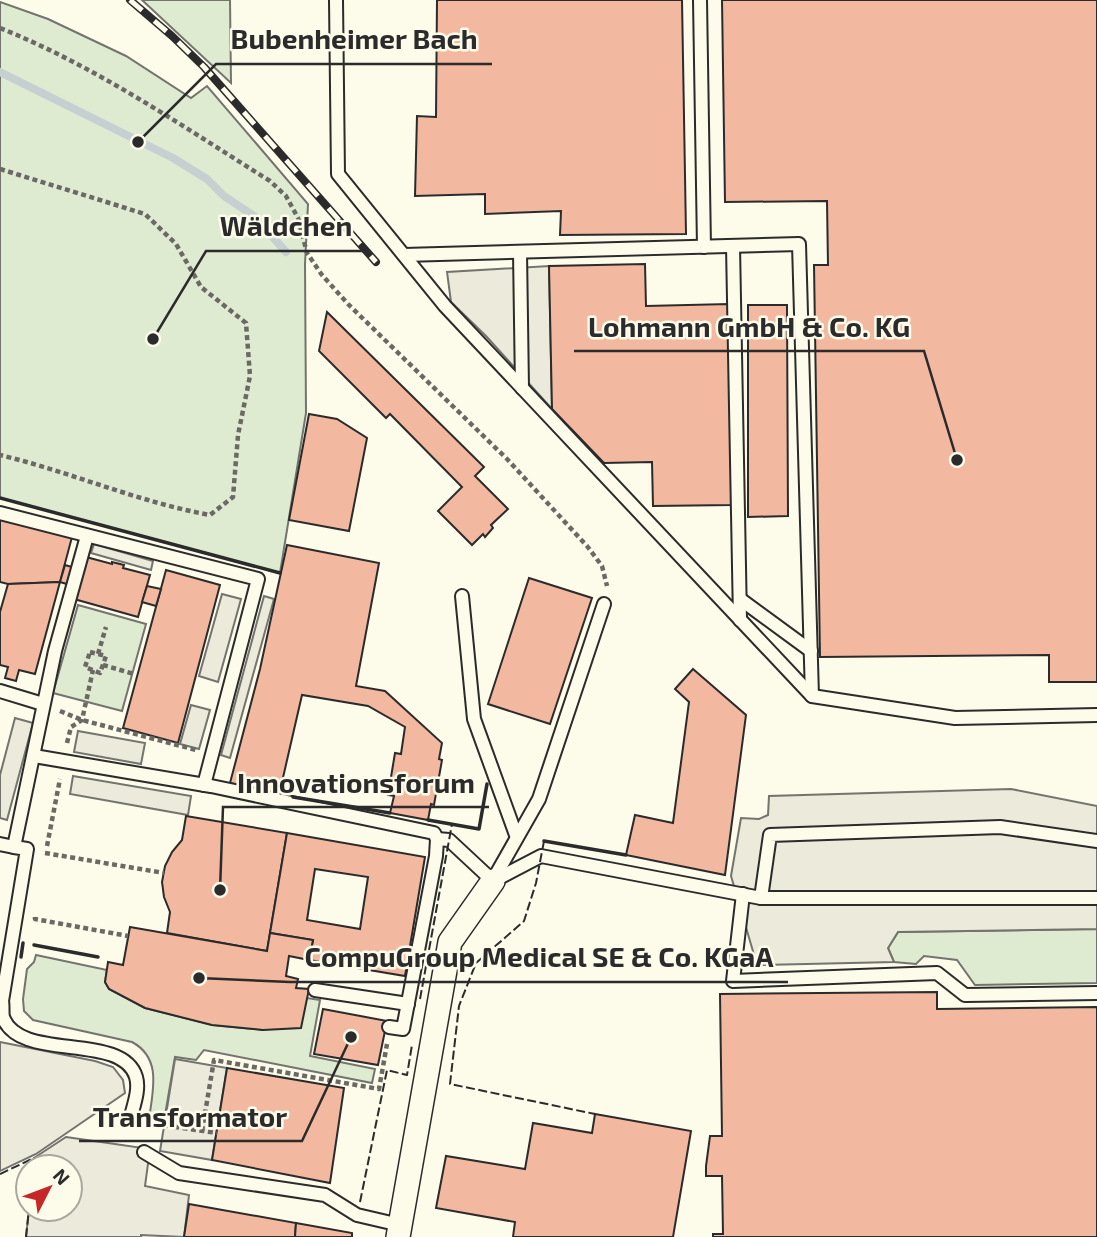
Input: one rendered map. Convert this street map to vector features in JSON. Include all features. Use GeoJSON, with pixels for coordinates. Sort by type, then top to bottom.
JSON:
{"type":"FeatureCollection","features":[{"type":"Feature","properties":{"kind":"street"},"geometry":{"type":"LineString","coordinates":[[399,1231],[450,942],[492,881]]}},
{"type":"Feature","properties":{"kind":"lane"},"geometry":{"type":"LineString","coordinates":[[336,0],[338,174],[445,306],[812,696],[955,718],[1097,715]]}},
{"type":"Feature","properties":{"kind":"lane"},"geometry":{"type":"LineString","coordinates":[[701,0],[704,247]]}},
{"type":"Feature","properties":{"kind":"lane"},"geometry":{"type":"LineString","coordinates":[[404,255],[799,244],[812,696]]}},
{"type":"Feature","properties":{"kind":"lane"},"geometry":{"type":"LineString","coordinates":[[733,246],[740,620]]}},
{"type":"Feature","properties":{"kind":"lane"},"geometry":{"type":"LineString","coordinates":[[520,252],[522,388]]}},
{"type":"Feature","properties":{"kind":"lane"},"geometry":{"type":"LineString","coordinates":[[0,513],[258,579],[204,785]]}},
{"type":"Feature","properties":{"kind":"lane"},"geometry":{"type":"LineString","coordinates":[[87,536],[43,704],[34,756],[7,845],[27,849],[2,1001],[3,1017],[15,1033],[30,1040],[110,1055],[123,1061],[132,1069],[137,1079],[130,1120]]}},
{"type":"Feature","properties":{"kind":"lane"},"geometry":{"type":"LineString","coordinates":[[462,596],[474,719],[516,835]]}},
{"type":"Feature","properties":{"kind":"lane"},"geometry":{"type":"LineString","coordinates":[[740,599],[811,650]]}},
{"type":"Feature","properties":{"kind":"lane"},"geometry":{"type":"LineString","coordinates":[[492,881],[538,799],[604,604]]}},
{"type":"Feature","properties":{"kind":"lane"},"geometry":{"type":"LineString","coordinates":[[0,691],[43,704]]}},
{"type":"Feature","properties":{"kind":"lane"},"geometry":{"type":"LineString","coordinates":[[34,756],[204,785],[434,833],[437,839],[403,1030],[389,1027]]}},
{"type":"Feature","properties":{"kind":"lane"},"geometry":{"type":"LineString","coordinates":[[761,898],[770,835],[1000,827],[1097,841]]}},
{"type":"Feature","properties":{"kind":"lane"},"geometry":{"type":"LineString","coordinates":[[437,839],[449,840],[492,881]]}},
{"type":"Feature","properties":{"kind":"lane"},"geometry":{"type":"LineString","coordinates":[[492,881],[541,856],[761,898],[1097,898]]}},
{"type":"Feature","properties":{"kind":"lane"},"geometry":{"type":"LineString","coordinates":[[743,894],[733,981],[937,973],[965,995],[1097,993]]}},
{"type":"Feature","properties":{"kind":"lane"},"geometry":{"type":"LineString","coordinates":[[315,990],[408,1004]]}},
{"type":"Feature","properties":{"kind":"lane"},"geometry":{"type":"LineString","coordinates":[[144,1152],[179,1173],[325,1195],[357,1215],[399,1231]]}},
{"type":"Feature","properties":{"kind":"path"},"geometry":{"type":"LineString","coordinates":[[0,28],[47,47],[105,78],[270,181],[286,196],[298,218],[307,253],[322,275],[348,304],[506,459],[587,546],[602,566],[608,584],[604,604]]}},
{"type":"Feature","properties":{"kind":"path"},"geometry":{"type":"LineString","coordinates":[[0,169],[145,214],[176,244],[201,287],[246,323],[250,376],[238,435],[233,497],[210,515],[142,499],[37,464],[0,455]]}},
{"type":"Feature","properties":{"kind":"path"},"geometry":{"type":"LineString","coordinates":[[98,654],[106,626]]}},
{"type":"Feature","properties":{"kind":"path"},"geometry":{"type":"LineString","coordinates":[[90,652],[106,656],[103,664],[100,673],[85,667],[90,652]]}},
{"type":"Feature","properties":{"kind":"path"},"geometry":{"type":"LineString","coordinates":[[103,664],[134,674]]}},
{"type":"Feature","properties":{"kind":"path"},"geometry":{"type":"LineString","coordinates":[[43,866],[71,727],[82,720],[93,670]]}},
{"type":"Feature","properties":{"kind":"path"},"geometry":{"type":"LineString","coordinates":[[43,704],[82,720],[211,754]]}},
{"type":"Feature","properties":{"kind":"path"},"geometry":{"type":"LineString","coordinates":[[27,849],[164,873]]}},
{"type":"Feature","properties":{"kind":"path"},"geometry":{"type":"LineString","coordinates":[[33,932],[37,906]]}},
{"type":"Feature","properties":{"kind":"path"},"geometry":{"type":"LineString","coordinates":[[34,919],[128,936]]}},
{"type":"Feature","properties":{"kind":"path"},"geometry":{"type":"LineString","coordinates":[[202,1131],[214,1060],[379,1089],[389,1027]]}},
{"type":"Feature","properties":{"kind":"path"},"geometry":{"type":"LineString","coordinates":[[130,1120],[217,1133]]}},
{"type":"Feature","properties":{"kind":"green space"},"geometry":{"type":"Polygon","coordinates":[[[142,0],[230,0],[231,83],[142,0]]]}},
{"type":"Feature","properties":{"kind":"green space"},"geometry":{"type":"Polygon","coordinates":[[[0,2],[48,19],[126,56],[191,98],[207,86],[308,204],[305,264],[306,413],[280,573],[0,498],[0,2]]]}},
{"type":"Feature","properties":{"kind":"green space"},"geometry":{"type":"Polygon","coordinates":[[[78,605],[146,624],[122,711],[53,693],[78,605]]]}},
{"type":"Feature","properties":{"kind":"green space"},"geometry":{"type":"Polygon","coordinates":[[[1097,929],[1097,983],[975,985],[957,960],[924,956],[916,964],[894,962],[888,948],[898,932],[1097,929]]]}},
{"type":"Feature","properties":{"kind":"green space"},"geometry":{"type":"Polygon","coordinates":[[[36,955],[107,970],[105,982],[109,989],[145,1008],[212,1025],[263,1030],[307,998],[320,1000],[310,1056],[375,1069],[372,1083],[204,1050],[196,1060],[175,1057],[164,1121],[149,1119],[153,1086],[152,1066],[142,1049],[132,1042],[33,1020],[24,1011],[27,969],[34,962],[36,955]]]}},
{"type":"Feature","properties":{"kind":"shaded area"},"geometry":{"type":"Polygon","coordinates":[[[549,266],[552,409],[486,336],[451,302],[447,272],[549,266]]]}},
{"type":"Feature","properties":{"kind":"shaded area"},"geometry":{"type":"Polygon","coordinates":[[[94,544],[153,561],[151,570],[91,553],[94,544]]]}},
{"type":"Feature","properties":{"kind":"shaded area"},"geometry":{"type":"Polygon","coordinates":[[[222,594],[241,599],[218,682],[199,676],[222,594]]]}},
{"type":"Feature","properties":{"kind":"shaded area"},"geometry":{"type":"Polygon","coordinates":[[[264,596],[274,599],[230,758],[221,755],[264,596]]]}},
{"type":"Feature","properties":{"kind":"shaded area"},"geometry":{"type":"Polygon","coordinates":[[[191,705],[210,710],[199,749],[180,744],[191,705]]]}},
{"type":"Feature","properties":{"kind":"shaded area"},"geometry":{"type":"Polygon","coordinates":[[[15,718],[33,723],[7,820],[0,818],[0,775],[15,718]]]}},
{"type":"Feature","properties":{"kind":"shaded area"},"geometry":{"type":"Polygon","coordinates":[[[78,731],[145,743],[141,764],[74,752],[78,731]]]}},
{"type":"Feature","properties":{"kind":"shaded area"},"geometry":{"type":"Polygon","coordinates":[[[73,776],[191,796],[188,815],[70,794],[73,776]]]}},
{"type":"Feature","properties":{"kind":"shaded area"},"geometry":{"type":"Polygon","coordinates":[[[1011,789],[1097,806],[1097,929],[898,932],[888,948],[894,962],[757,965],[731,876],[741,818],[759,819],[768,815],[769,796],[1011,789]]]}},
{"type":"Feature","properties":{"kind":"shaded area"},"geometry":{"type":"Polygon","coordinates":[[[0,1042],[113,1067],[123,1080],[125,1093],[37,1153],[14,1153],[14,1164],[0,1171],[0,1042]]]}},
{"type":"Feature","properties":{"kind":"shaded area"},"geometry":{"type":"Polygon","coordinates":[[[175,1059],[227,1068],[212,1160],[160,1151],[175,1059]]]}},
{"type":"Feature","properties":{"kind":"shaded area"},"geometry":{"type":"Polygon","coordinates":[[[66,1137],[150,1149],[145,1186],[189,1195],[184,1237],[26,1237],[28,1223],[84,1223],[84,1153],[42,1153],[66,1137]]]}},
{"type":"Feature","properties":{"kind":"building"},"geometry":{"type":"Polygon","coordinates":[[[437,0],[682,0],[686,234],[560,235],[561,211],[485,214],[485,194],[415,196],[417,116],[436,117],[437,0]]]}},
{"type":"Feature","properties":{"kind":"building"},"geometry":{"type":"Polygon","coordinates":[[[722,0],[1097,0],[1097,682],[1049,682],[1049,655],[820,657],[814,265],[828,265],[827,201],[725,202],[722,0]]]}},
{"type":"Feature","properties":{"kind":"building"},"geometry":{"type":"Polygon","coordinates":[[[645,264],[646,306],[729,304],[732,505],[653,506],[652,462],[604,463],[552,409],[549,266],[645,264]]]}},
{"type":"Feature","properties":{"kind":"building"},"geometry":{"type":"Polygon","coordinates":[[[748,305],[787,305],[788,516],[748,517],[748,305]]]}},
{"type":"Feature","properties":{"kind":"building"},"geometry":{"type":"Polygon","coordinates":[[[327,312],[484,467],[475,476],[508,509],[491,525],[493,528],[485,537],[483,534],[472,545],[438,511],[462,487],[390,414],[386,418],[319,351],[327,312]]]}},
{"type":"Feature","properties":{"kind":"building"},"geometry":{"type":"Polygon","coordinates":[[[309,414],[337,419],[367,438],[349,531],[289,520],[309,414]]]}},
{"type":"Feature","properties":{"kind":"building"},"geometry":{"type":"Polygon","coordinates":[[[0,517],[72,537],[60,582],[0,582],[0,517]]]}},
{"type":"Feature","properties":{"kind":"building"},"geometry":{"type":"Polygon","coordinates":[[[287,545],[379,563],[356,686],[385,691],[442,743],[439,759],[442,760],[434,805],[431,804],[428,820],[390,813],[394,796],[388,795],[395,753],[401,754],[405,727],[368,706],[302,695],[279,795],[230,783],[260,669],[287,545]]]}},
{"type":"Feature","properties":{"kind":"building"},"geometry":{"type":"Polygon","coordinates":[[[86,557],[124,565],[123,568],[150,575],[138,617],[74,599],[86,557]]]}},
{"type":"Feature","properties":{"kind":"building"},"geometry":{"type":"Polygon","coordinates":[[[65,565],[82,570],[77,587],[60,582],[65,565]]]}},
{"type":"Feature","properties":{"kind":"building"},"geometry":{"type":"Polygon","coordinates":[[[166,570],[220,585],[178,743],[123,728],[166,570]]]}},
{"type":"Feature","properties":{"kind":"building"},"geometry":{"type":"Polygon","coordinates":[[[529,578],[592,598],[550,724],[488,704],[529,578]]]}},
{"type":"Feature","properties":{"kind":"building"},"geometry":{"type":"Polygon","coordinates":[[[60,582],[35,674],[19,670],[16,681],[5,678],[8,667],[0,665],[0,612],[8,584],[60,582]]]}},
{"type":"Feature","properties":{"kind":"building"},"geometry":{"type":"Polygon","coordinates":[[[147,586],[161,589],[156,606],[142,602],[147,586]]]}},
{"type":"Feature","properties":{"kind":"building"},"geometry":{"type":"Polygon","coordinates":[[[693,669],[746,715],[725,875],[626,855],[635,815],[673,823],[689,702],[675,689],[693,669]]]}},
{"type":"Feature","properties":{"kind":"building"},"geometry":{"type":"Polygon","coordinates":[[[186,816],[287,833],[267,951],[167,933],[170,912],[162,882],[165,866],[182,840],[186,816]]]}},
{"type":"Feature","properties":{"kind":"building"},"geometry":{"type":"Polygon","coordinates":[[[287,833],[425,857],[405,976],[309,960],[313,940],[270,933],[287,833]],[[315,869],[307,920],[360,929],[368,877],[315,869]]]}},
{"type":"Feature","properties":{"kind":"building"},"geometry":{"type":"Polygon","coordinates":[[[130,927],[267,951],[270,933],[313,940],[309,960],[289,956],[286,976],[298,979],[296,988],[309,989],[301,1028],[263,1030],[212,1025],[145,1008],[109,989],[105,982],[108,962],[123,965],[130,927]]]}},
{"type":"Feature","properties":{"kind":"building"},"geometry":{"type":"Polygon","coordinates":[[[937,992],[937,1009],[1097,1007],[1097,1237],[713,1237],[713,1234],[723,1234],[722,1176],[706,1176],[710,1136],[722,1136],[720,994],[937,992]]]}},
{"type":"Feature","properties":{"kind":"building"},"geometry":{"type":"Polygon","coordinates":[[[323,1009],[387,1021],[378,1065],[314,1054],[323,1009]]]}},
{"type":"Feature","properties":{"kind":"building"},"geometry":{"type":"Polygon","coordinates":[[[227,1068],[344,1088],[330,1183],[212,1160],[227,1068]]]}},
{"type":"Feature","properties":{"kind":"building"},"geometry":{"type":"Polygon","coordinates":[[[595,1114],[691,1131],[673,1237],[513,1237],[515,1222],[436,1208],[446,1156],[525,1169],[533,1123],[592,1133],[595,1114]]]}},
{"type":"Feature","properties":{"kind":"building"},"geometry":{"type":"Polygon","coordinates":[[[189,1204],[296,1223],[295,1237],[184,1237],[189,1204]]]}},
{"type":"Feature","properties":{"kind":"building"},"geometry":{"type":"Polygon","coordinates":[[[296,1223],[352,1233],[352,1237],[295,1237],[296,1223]]]}},
{"type":"Feature","properties":{"kind":"waterway"},"geometry":{"type":"LineString","coordinates":[[0,72],[173,158],[207,179],[224,196],[254,216],[286,252]]}},
{"type":"Feature","properties":{"kind":"railway"},"geometry":{"type":"LineString","coordinates":[[130,0],[204,67],[376,262]]}},
{"type":"Feature","properties":{"kind":"fence"},"geometry":{"type":"LineString","coordinates":[[420,999],[452,824]]}},
{"type":"Feature","properties":{"kind":"fence"},"geometry":{"type":"LineString","coordinates":[[544,841],[536,883],[524,921],[476,963],[459,1006],[450,1084],[595,1114]]}},
{"type":"Feature","properties":{"kind":"fence"},"geometry":{"type":"LineString","coordinates":[[360,1202],[387,1070],[407,1075],[412,1045]]}},
{"type":"Feature","properties":{"kind":"fence"},"geometry":{"type":"LineString","coordinates":[[0,1174],[14,1167]]}},
{"type":"Feature","properties":{"kind":"fence"},"geometry":{"type":"LineString","coordinates":[[26,1237],[28,1223]]}},
{"type":"Feature","properties":{"kind":"wall"},"geometry":{"type":"LineString","coordinates":[[0,498],[280,573]]}},
{"type":"Feature","properties":{"kind":"wall"},"geometry":{"type":"LineString","coordinates":[[428,820],[479,829],[487,784]]}},
{"type":"Feature","properties":{"kind":"wall"},"geometry":{"type":"LineString","coordinates":[[293,797],[390,813]]}},
{"type":"Feature","properties":{"kind":"wall"},"geometry":{"type":"LineString","coordinates":[[544,841],[626,855]]}},
{"type":"Feature","properties":{"kind":"wall"},"geometry":{"type":"LineString","coordinates":[[21,957],[23,943]]}},
{"type":"Feature","properties":{"kind":"wall"},"geometry":{"type":"LineString","coordinates":[[34,945],[98,957]]}},
{"type":"Feature","properties":{"kind":"place","name":"Bubenheimer Bach"},"geometry":{"type":"Point","coordinates":[138,142]}},
{"type":"Feature","properties":{"kind":"place","name":"Wäldchen"},"geometry":{"type":"Point","coordinates":[153,339]}},
{"type":"Feature","properties":{"kind":"place","name":"Lohmann GmbH & Co. KG"},"geometry":{"type":"Point","coordinates":[957,460]}},
{"type":"Feature","properties":{"kind":"place","name":"Innovationsforum"},"geometry":{"type":"Point","coordinates":[220,890]}},
{"type":"Feature","properties":{"kind":"place","name":"CompuGroup Medical SE & Co. KGaA"},"geometry":{"type":"Point","coordinates":[199,978]}},
{"type":"Feature","properties":{"kind":"place","name":"Transformator"},"geometry":{"type":"Point","coordinates":[351,1037]}}]}
